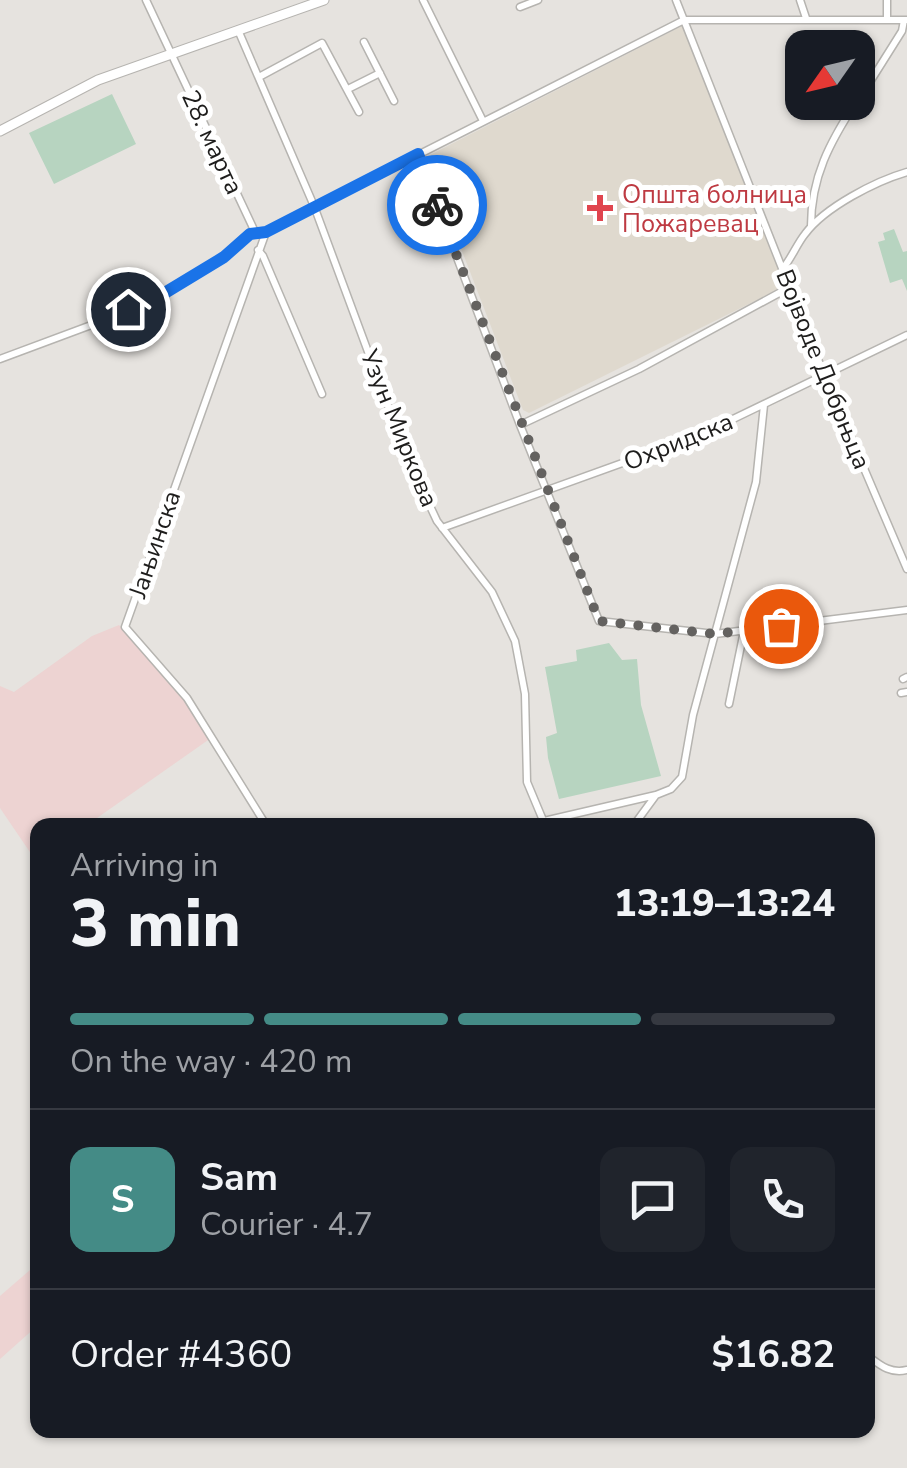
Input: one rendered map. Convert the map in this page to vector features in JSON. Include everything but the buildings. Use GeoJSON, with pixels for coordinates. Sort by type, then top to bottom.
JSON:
{"type":"FeatureCollection","features":[{"type":"Feature","properties":{"kind":"main road"},"geometry":{"type":"LineString","coordinates":[[0,131],[98,80],[324,0]]}},
{"type":"Feature","properties":{"kind":"street","name":"28. марта"},"geometry":{"type":"LineString","coordinates":[[146,0],[255,232]]}},
{"type":"Feature","properties":{"kind":"street"},"geometry":{"type":"LineString","coordinates":[[424,0],[482,121]]}},
{"type":"Feature","properties":{"kind":"street"},"geometry":{"type":"LineString","coordinates":[[520,8],[538,0]]}},
{"type":"Feature","properties":{"kind":"street","name":"Војводе Добрњца"},"geometry":{"type":"LineString","coordinates":[[676,0],[825,377],[907,570]]}},
{"type":"Feature","properties":{"kind":"street"},"geometry":{"type":"LineString","coordinates":[[800,0],[806,18]]}},
{"type":"Feature","properties":{"kind":"street"},"geometry":{"type":"LineString","coordinates":[[886,0],[886,19]]}},
{"type":"Feature","properties":{"kind":"street"},"geometry":{"type":"LineString","coordinates":[[0,358],[163,294],[224,257],[255,232],[266,232],[684,20],[905,20],[875,74]]}},
{"type":"Feature","properties":{"kind":"street","name":"Узун Миркова"},"geometry":{"type":"LineString","coordinates":[[238,30],[314,206],[407,457],[442,528],[492,592],[514,641],[525,694],[526,775],[542,818]]}},
{"type":"Feature","properties":{"kind":"street"},"geometry":{"type":"LineString","coordinates":[[364,42],[394,101]]}},
{"type":"Feature","properties":{"kind":"street"},"geometry":{"type":"LineString","coordinates":[[259,77],[322,43],[360,112]]}},
{"type":"Feature","properties":{"kind":"street"},"geometry":{"type":"LineString","coordinates":[[348,89],[380,73]]}},
{"type":"Feature","properties":{"kind":"street"},"geometry":{"type":"LineString","coordinates":[[811,227],[821,164],[845,120]]}},
{"type":"Feature","properties":{"kind":"street"},"geometry":{"type":"LineString","coordinates":[[418,154],[599,621],[715,634],[907,610]]}},
{"type":"Feature","properties":{"kind":"street"},"geometry":{"type":"LineString","coordinates":[[784,268],[811,227],[866,188],[907,172]]}},
{"type":"Feature","properties":{"kind":"street","name":"Јањинска"},"geometry":{"type":"LineString","coordinates":[[262,818],[188,698],[125,627],[266,232]]}},
{"type":"Feature","properties":{"kind":"street"},"geometry":{"type":"LineString","coordinates":[[258,250],[322,394]]}},
{"type":"Feature","properties":{"kind":"street"},"geometry":{"type":"LineString","coordinates":[[520,425],[654,361],[792,286]]}},
{"type":"Feature","properties":{"kind":"street","name":"Охридска"},"geometry":{"type":"LineString","coordinates":[[442,528],[700,435],[907,336]]}},
{"type":"Feature","properties":{"kind":"street"},"geometry":{"type":"LineString","coordinates":[[563,818],[672,789],[682,777],[693,715],[756,482],[764,405]]}},
{"type":"Feature","properties":{"kind":"street"},"geometry":{"type":"LineString","coordinates":[[729,704],[744,631]]}},
{"type":"Feature","properties":{"kind":"street"},"geometry":{"type":"LineString","coordinates":[[640,818],[656,794]]}},
{"type":"Feature","properties":{"kind":"street"},"geometry":{"type":"LineString","coordinates":[[875,1361],[885,1369],[907,1370]]}},
{"type":"Feature","properties":{"kind":"shaded area","name":"Општа болница Пожаревац"},"geometry":{"type":"Polygon","coordinates":[[[682,26],[785,286],[529,413],[523,410],[426,157],[682,26]]]}},
{"type":"Feature","properties":{"kind":"shaded area"},"geometry":{"type":"Polygon","coordinates":[[[119,625],[187,702],[211,738],[97,818],[30,818],[30,852],[0,808],[0,686],[14,692],[92,636],[119,625]]]}},
{"type":"Feature","properties":{"kind":"shaded area"},"geometry":{"type":"Polygon","coordinates":[[[30,1270],[30,1332],[0,1359],[0,1296],[30,1270]]]}},
{"type":"Feature","properties":{"kind":"green space"},"geometry":{"type":"Polygon","coordinates":[[[112,94],[136,144],[54,184],[29,133],[112,94]]]}},
{"type":"Feature","properties":{"kind":"green space"},"geometry":{"type":"Polygon","coordinates":[[[894,229],[903,252],[907,251],[907,291],[902,279],[890,283],[878,242],[885,240],[883,233],[894,229]]]}},
{"type":"Feature","properties":{"kind":"green space"},"geometry":{"type":"Polygon","coordinates":[[[609,643],[622,660],[637,659],[641,705],[661,776],[559,799],[548,758],[546,737],[557,733],[545,667],[577,661],[576,650],[609,643]]]}},
{"type":"Feature","properties":{"kind":"way so far"},"geometry":{"type":"LineString","coordinates":[[437,205],[599,621],[715,634],[781,626]]}},
{"type":"Feature","properties":{"kind":"place","name":"Општа болница Пожаревац"},"geometry":{"type":"Point","coordinates":[600,208]}},
{"type":"Feature","properties":{"kind":"route"},"geometry":{"type":"LineString","coordinates":[[128,309],[163,294],[224,257],[250,234],[266,232],[418,154],[437,205]]}}]}
